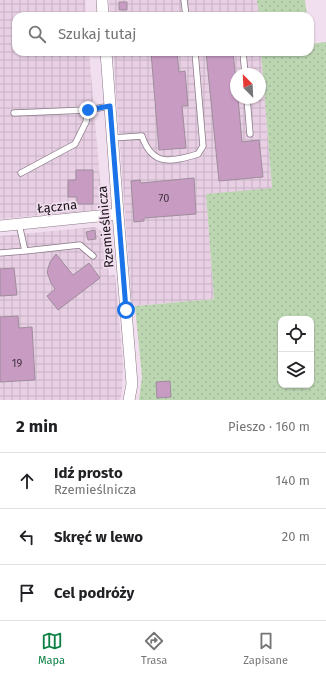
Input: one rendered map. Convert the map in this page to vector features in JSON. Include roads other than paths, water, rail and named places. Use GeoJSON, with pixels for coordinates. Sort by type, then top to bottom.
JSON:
{"type":"FeatureCollection","features":[{"type":"Feature","properties":{"kind":"street"},"geometry":{"type":"LineString","coordinates":[[102,0],[103,12]]}},
{"type":"Feature","properties":{"kind":"street","name":"Rzemieślnicza"},"geometry":{"type":"LineString","coordinates":[[106,56],[132,384],[130,400]]}},
{"type":"Feature","properties":{"kind":"street","name":"Łączna"},"geometry":{"type":"LineString","coordinates":[[0,226],[118,214]]}},
{"type":"Feature","properties":{"kind":"lane"},"geometry":{"type":"LineString","coordinates":[[184,0],[186,12]]}},
{"type":"Feature","properties":{"kind":"lane"},"geometry":{"type":"LineString","coordinates":[[112,138],[142,136],[150,153],[160,159],[181,159],[198,154],[203,146],[195,56]]}},
{"type":"Feature","properties":{"kind":"lane"},"geometry":{"type":"LineString","coordinates":[[243,56],[244,68]]}},
{"type":"Feature","properties":{"kind":"lane"},"geometry":{"type":"LineString","coordinates":[[248,104],[250,134]]}},
{"type":"Feature","properties":{"kind":"lane"},"geometry":{"type":"LineString","coordinates":[[14,113],[88,110],[110,106]]}},
{"type":"Feature","properties":{"kind":"lane"},"geometry":{"type":"LineString","coordinates":[[20,173],[75,144],[86,122],[88,110]]}},
{"type":"Feature","properties":{"kind":"lane"},"geometry":{"type":"LineString","coordinates":[[19,224],[25,251]]}},
{"type":"Feature","properties":{"kind":"lane"},"geometry":{"type":"LineString","coordinates":[[0,253],[80,245],[93,256]]}}]}
